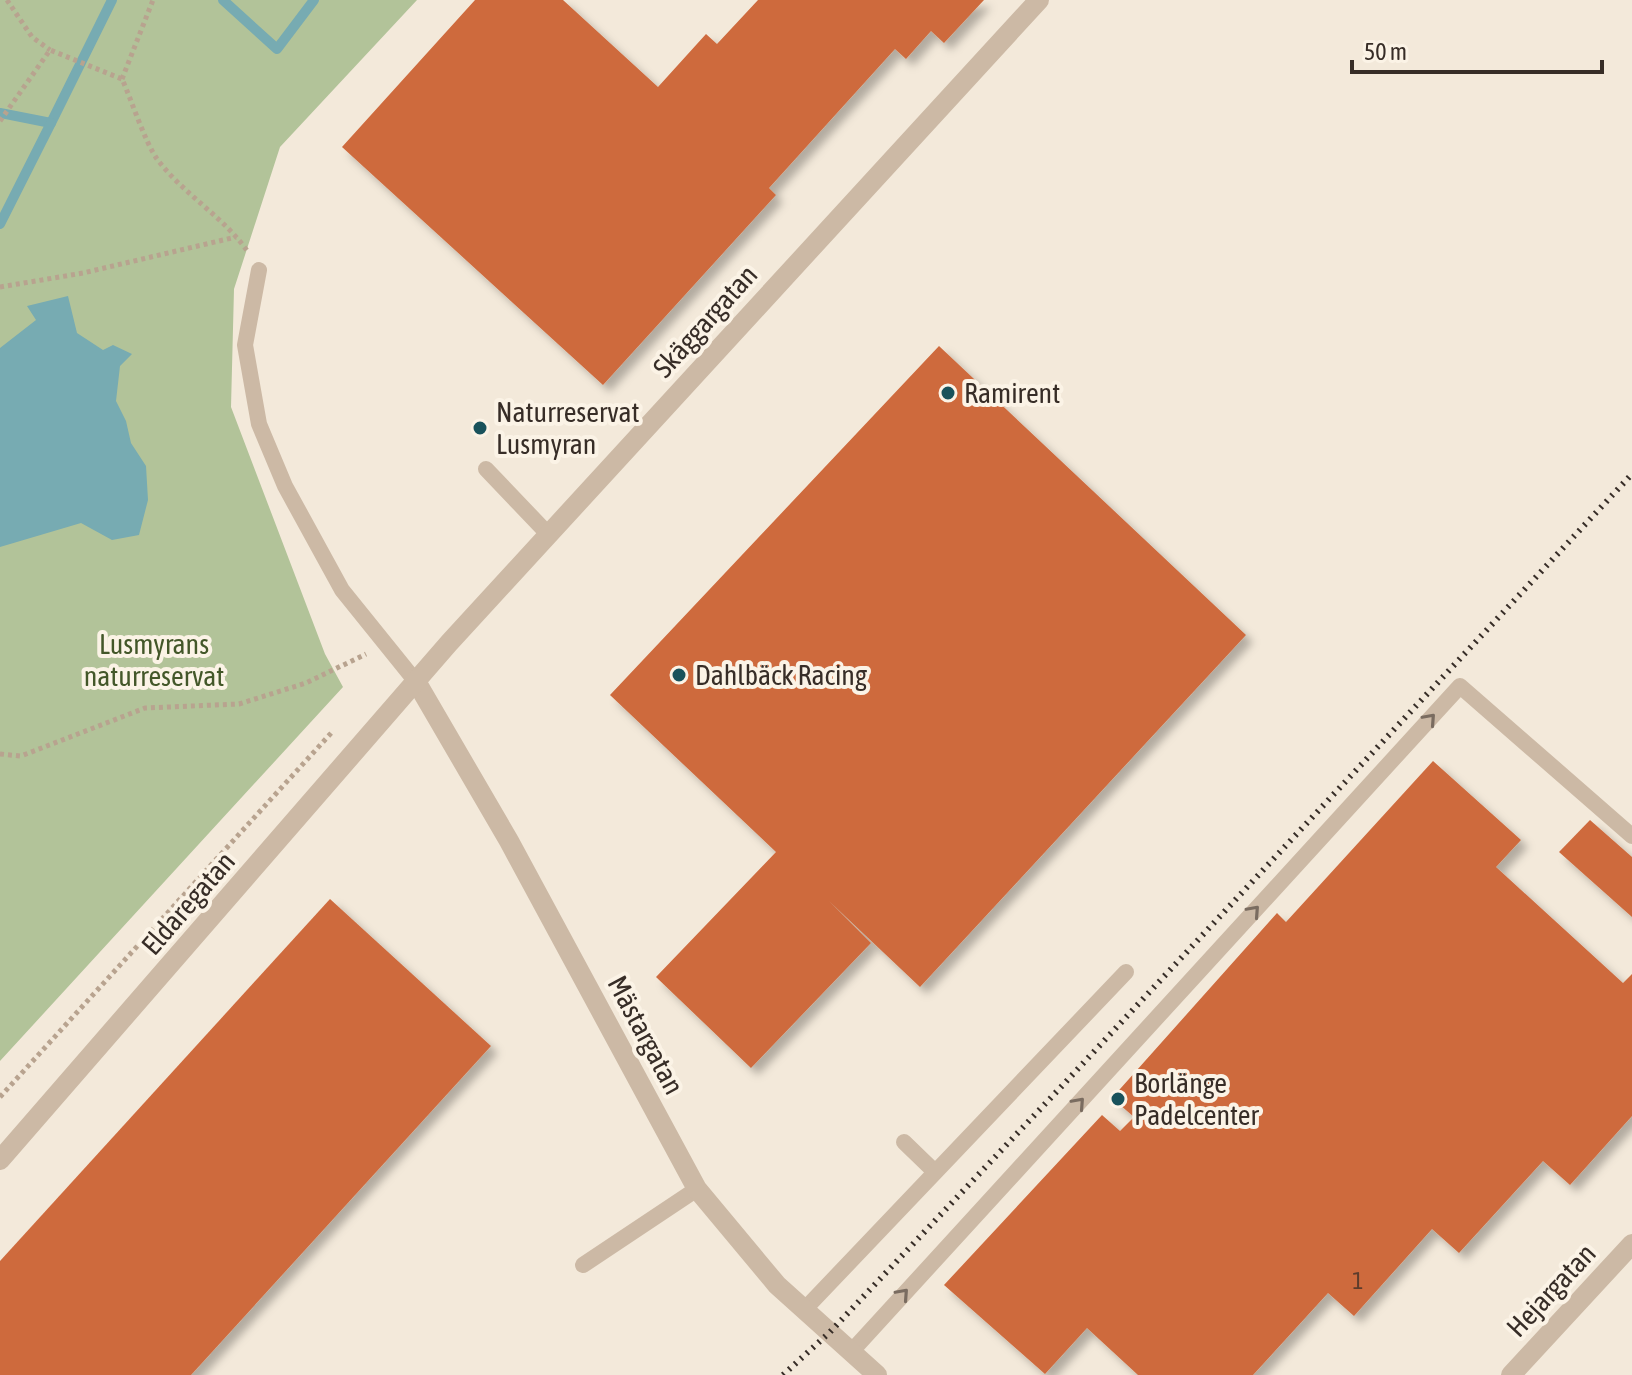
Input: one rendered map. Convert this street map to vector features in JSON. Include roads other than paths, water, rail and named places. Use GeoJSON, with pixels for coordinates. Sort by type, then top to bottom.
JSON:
{"type":"FeatureCollection","features":[{"type":"Feature","properties":{"kind":"street","name":"Skäggargatan"},"geometry":{"type":"LineString","coordinates":[[417,683],[548,534],[1039,0]]}},
{"type":"Feature","properties":{"kind":"street","name":"Eldaregatan"},"geometry":{"type":"LineString","coordinates":[[0,1160],[417,683]]}},
{"type":"Feature","properties":{"kind":"street","name":"Mästargatan"},"geometry":{"type":"LineString","coordinates":[[417,683],[509,841],[697,1189],[777,1285],[877,1375]]}},
{"type":"Feature","properties":{"kind":"street","name":"Hejargatan"},"geometry":{"type":"LineString","coordinates":[[1511,1375],[1632,1244]]}},
{"type":"Feature","properties":{"kind":"lane"},"geometry":{"type":"LineString","coordinates":[[259,270],[245,345],[259,424],[285,486],[342,590],[417,683]]}},
{"type":"Feature","properties":{"kind":"lane"},"geometry":{"type":"LineString","coordinates":[[486,469],[548,534]]}},
{"type":"Feature","properties":{"kind":"lane"},"geometry":{"type":"LineString","coordinates":[[851,1352],[1460,686],[1632,836]]}},
{"type":"Feature","properties":{"kind":"lane"},"geometry":{"type":"LineString","coordinates":[[804,1310],[1126,972]]}},
{"type":"Feature","properties":{"kind":"lane"},"geometry":{"type":"LineString","coordinates":[[904,1142],[935,1172]]}},
{"type":"Feature","properties":{"kind":"lane"},"geometry":{"type":"LineString","coordinates":[[583,1265],[697,1189]]}},
{"type":"Feature","properties":{"kind":"water"},"geometry":{"type":"Polygon","coordinates":[[[68,296],[77,333],[103,350],[113,345],[132,354],[120,366],[116,401],[126,421],[131,443],[146,466],[148,500],[139,535],[112,540],[81,523],[0,547],[0,348],[36,320],[27,306],[68,296]]]}},
{"type":"Feature","properties":{"kind":"waterway"},"geometry":{"type":"LineString","coordinates":[[0,113],[51,123],[112,0]]}},
{"type":"Feature","properties":{"kind":"waterway"},"geometry":{"type":"LineString","coordinates":[[223,0],[277,49],[314,0]]}},
{"type":"Feature","properties":{"kind":"waterway"},"geometry":{"type":"LineString","coordinates":[[0,224],[51,123]]}},
{"type":"Feature","properties":{"kind":"railway"},"geometry":{"type":"LineString","coordinates":[[783,1375],[830,1332],[1061,1087],[1632,474]]}},
{"type":"Feature","properties":{"kind":"place","name":"Ramirent"},"geometry":{"type":"Point","coordinates":[948,393]}},
{"type":"Feature","properties":{"kind":"place","name":"Naturreservat Lusmyran"},"geometry":{"type":"Point","coordinates":[480,428]}},
{"type":"Feature","properties":{"kind":"place","name":"Dahlbäck Racing"},"geometry":{"type":"Point","coordinates":[679,675]}},
{"type":"Feature","properties":{"kind":"place","name":"Borlänge Padelcenter"},"geometry":{"type":"Point","coordinates":[1118,1099]}},
{"type":"Feature","properties":{"kind":"park label","name":"Lusmyrans naturreservat"},"geometry":{"type":"Point","coordinates":[154,660]}}]}
